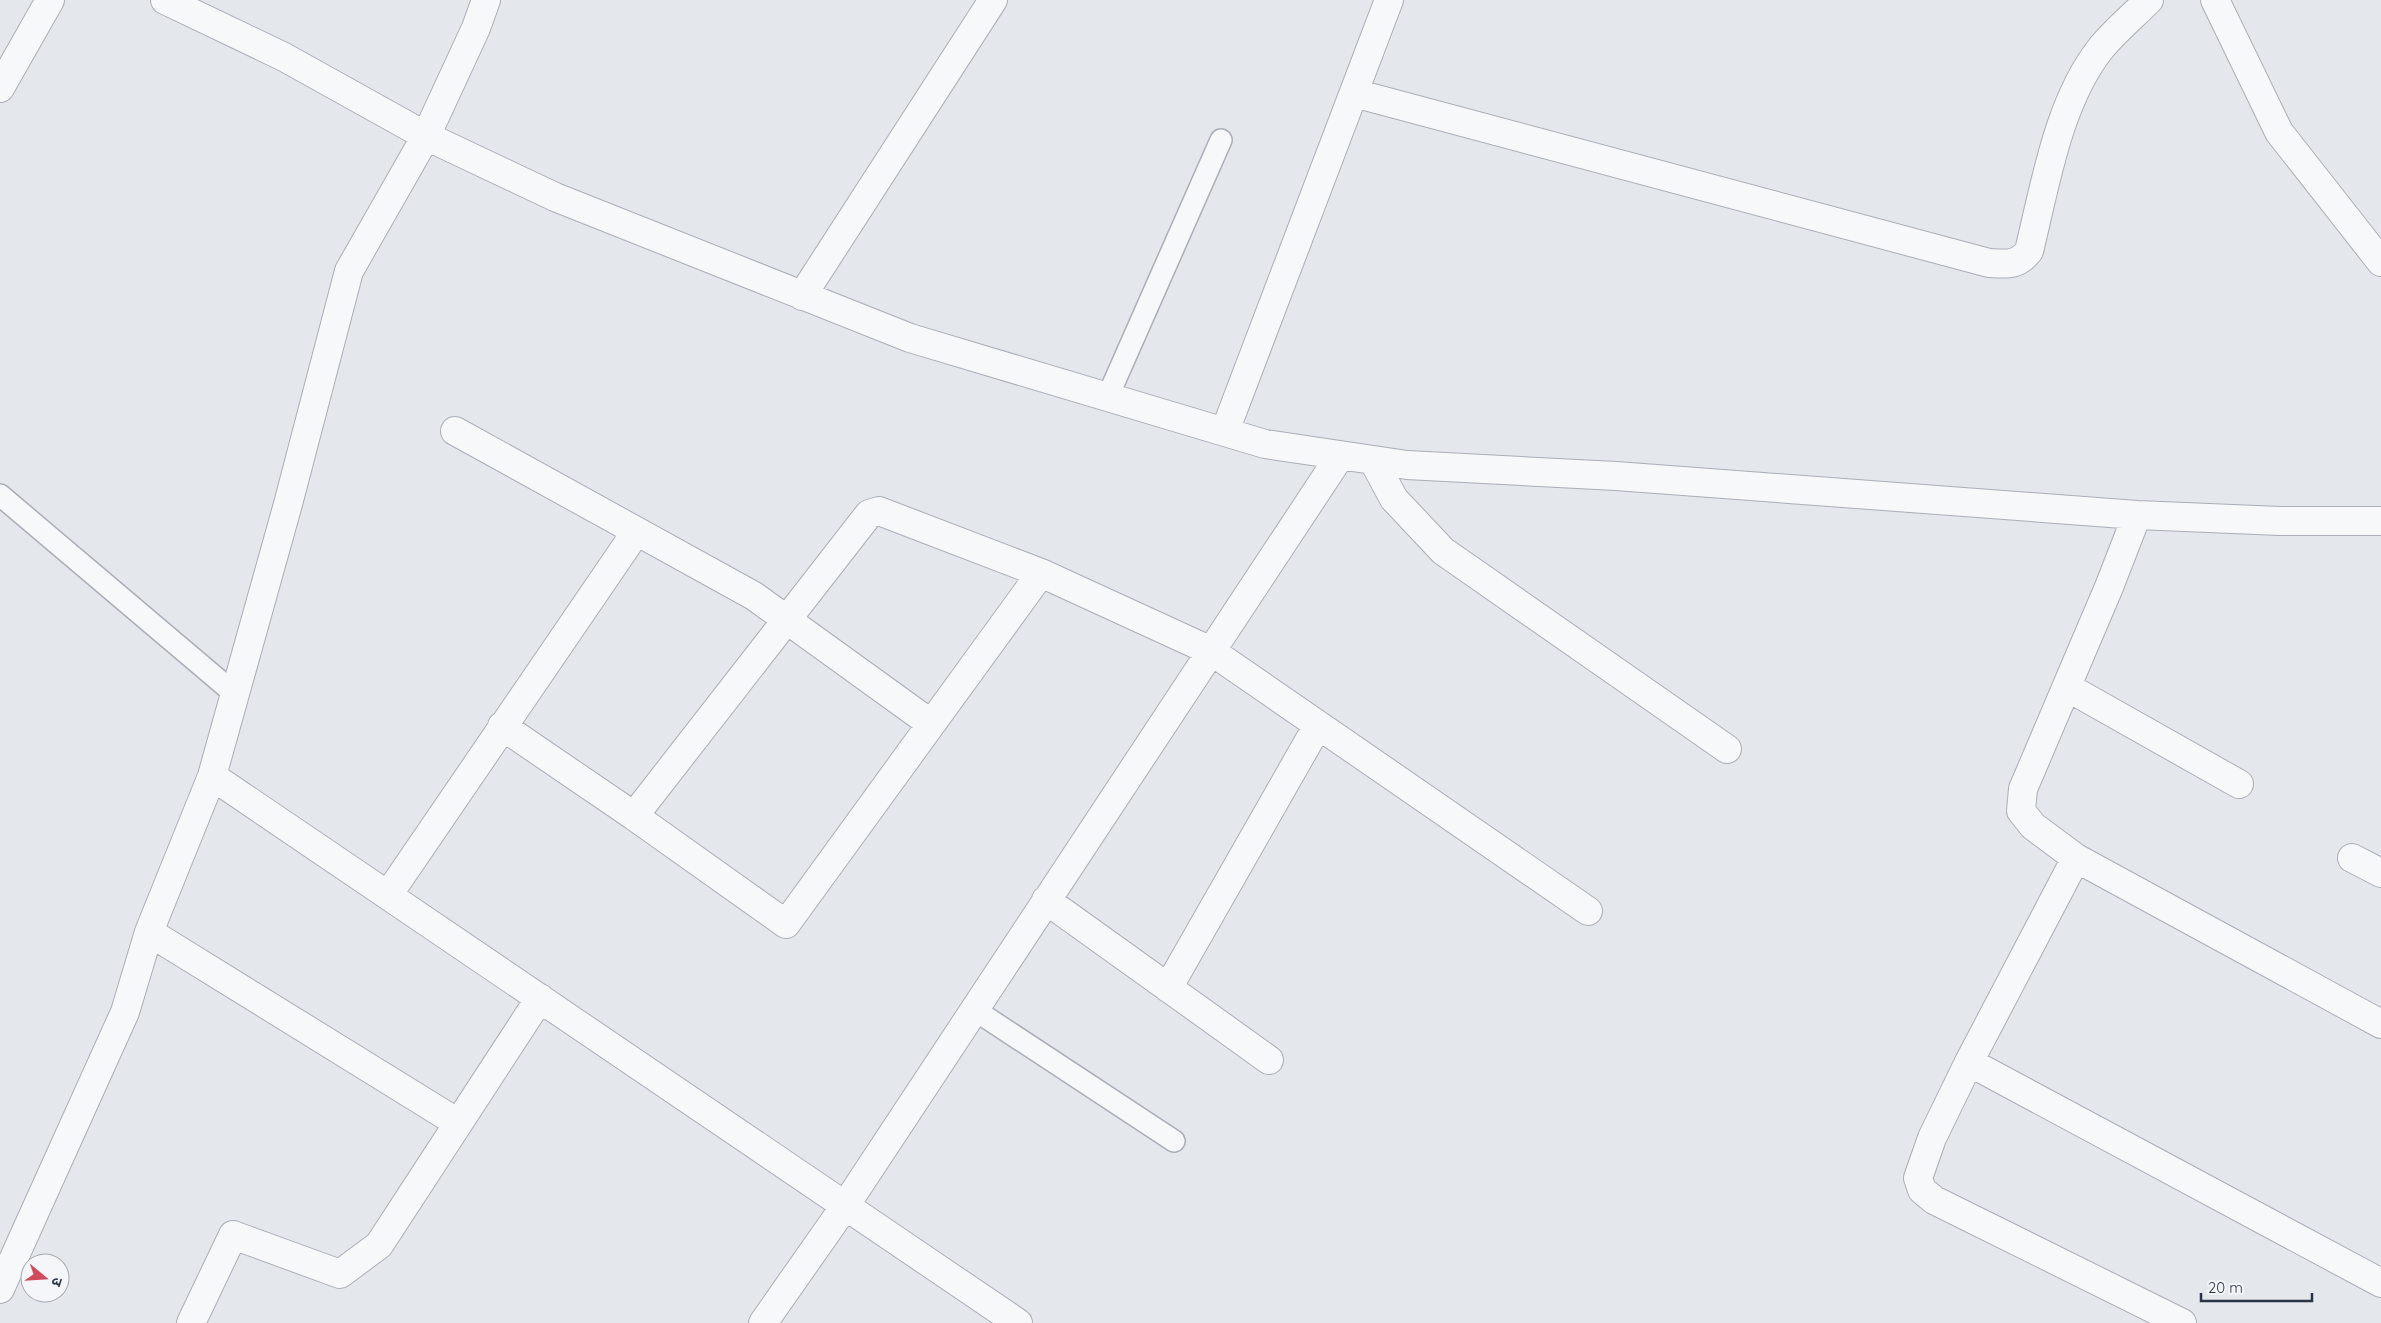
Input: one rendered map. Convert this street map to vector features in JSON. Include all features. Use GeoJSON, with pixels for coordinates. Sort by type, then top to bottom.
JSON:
{"type":"FeatureCollection","features":[{"type":"Feature","properties":{"kind":"street"},"geometry":{"type":"LineString","coordinates":[[0,88],[50,0]]}},
{"type":"Feature","properties":{"kind":"street"},"geometry":{"type":"LineString","coordinates":[[165,0],[284,57],[426,136],[555,198],[910,338],[1265,444],[1408,465],[1616,476],[2136,515],[2280,521],[2381,521]]}},
{"type":"Feature","properties":{"kind":"street"},"geometry":{"type":"LineString","coordinates":[[0,1287],[126,1012],[150,932],[212,776],[349,271],[426,136],[476,28],[486,0]]}},
{"type":"Feature","properties":{"kind":"street"},"geometry":{"type":"LineString","coordinates":[[802,296],[993,0]]}},
{"type":"Feature","properties":{"kind":"street"},"geometry":{"type":"LineString","coordinates":[[1225,431],[1389,0]]}},
{"type":"Feature","properties":{"kind":"street"},"geometry":{"type":"LineString","coordinates":[[1354,93],[1980,260],[2011,265],[2022,260],[2029,251],[2056,143],[2070,103],[2089,64],[2101,47],[2149,0]]}},
{"type":"Feature","properties":{"kind":"street"},"geometry":{"type":"LineString","coordinates":[[2216,0],[2279,132],[2381,262]]}},
{"type":"Feature","properties":{"kind":"street"},"geometry":{"type":"LineString","coordinates":[[455,431],[754,596],[930,723]]}},
{"type":"Feature","properties":{"kind":"street"},"geometry":{"type":"LineString","coordinates":[[763,1323],[846,1206],[1340,456]]}},
{"type":"Feature","properties":{"kind":"street"},"geometry":{"type":"LineString","coordinates":[[1373,460],[1394,499],[1443,551],[1727,749]]}},
{"type":"Feature","properties":{"kind":"street"},"geometry":{"type":"LineString","coordinates":[[634,816],[788,620],[862,521],[869,514],[880,511],[1041,573],[1211,651],[1588,911]]}},
{"type":"Feature","properties":{"kind":"street"},"geometry":{"type":"LineString","coordinates":[[2136,515],[2109,588],[2024,789],[2021,811],[2034,826],[2076,858],[2381,1024]]}},
{"type":"Feature","properties":{"kind":"street"},"geometry":{"type":"LineString","coordinates":[[388,895],[636,532]]}},
{"type":"Feature","properties":{"kind":"street"},"geometry":{"type":"LineString","coordinates":[[502,726],[634,816],[786,924],[930,723],[1041,573]]}},
{"type":"Feature","properties":{"kind":"street"},"geometry":{"type":"LineString","coordinates":[[2067,687],[2239,784]]}},
{"type":"Feature","properties":{"kind":"street"},"geometry":{"type":"LineString","coordinates":[[1168,988],[1318,724]]}},
{"type":"Feature","properties":{"kind":"street"},"geometry":{"type":"LineString","coordinates":[[212,776],[1018,1323]]}},
{"type":"Feature","properties":{"kind":"street"},"geometry":{"type":"LineString","coordinates":[[2076,858],[1969,1062],[1932,1138],[1918,1178],[1922,1190],[1934,1200],[2182,1323]]}},
{"type":"Feature","properties":{"kind":"street"},"geometry":{"type":"LineString","coordinates":[[2352,858],[2381,873]]}},
{"type":"Feature","properties":{"kind":"street"},"geometry":{"type":"LineString","coordinates":[[1046,900],[1269,1060]]}},
{"type":"Feature","properties":{"kind":"street"},"geometry":{"type":"LineString","coordinates":[[150,932],[458,1123]]}},
{"type":"Feature","properties":{"kind":"street"},"geometry":{"type":"LineString","coordinates":[[191,1323],[233,1235],[340,1274],[379,1245],[540,998]]}},
{"type":"Feature","properties":{"kind":"street"},"geometry":{"type":"LineString","coordinates":[[1969,1062],[2381,1283]]}},
{"type":"Feature","properties":{"kind":"lane"},"geometry":{"type":"LineString","coordinates":[[1108,396],[1222,140]]}},
{"type":"Feature","properties":{"kind":"lane"},"geometry":{"type":"LineString","coordinates":[[0,495],[235,694]]}},
{"type":"Feature","properties":{"kind":"lane"},"geometry":{"type":"LineString","coordinates":[[975,1010],[1174,1141]]}}]}
